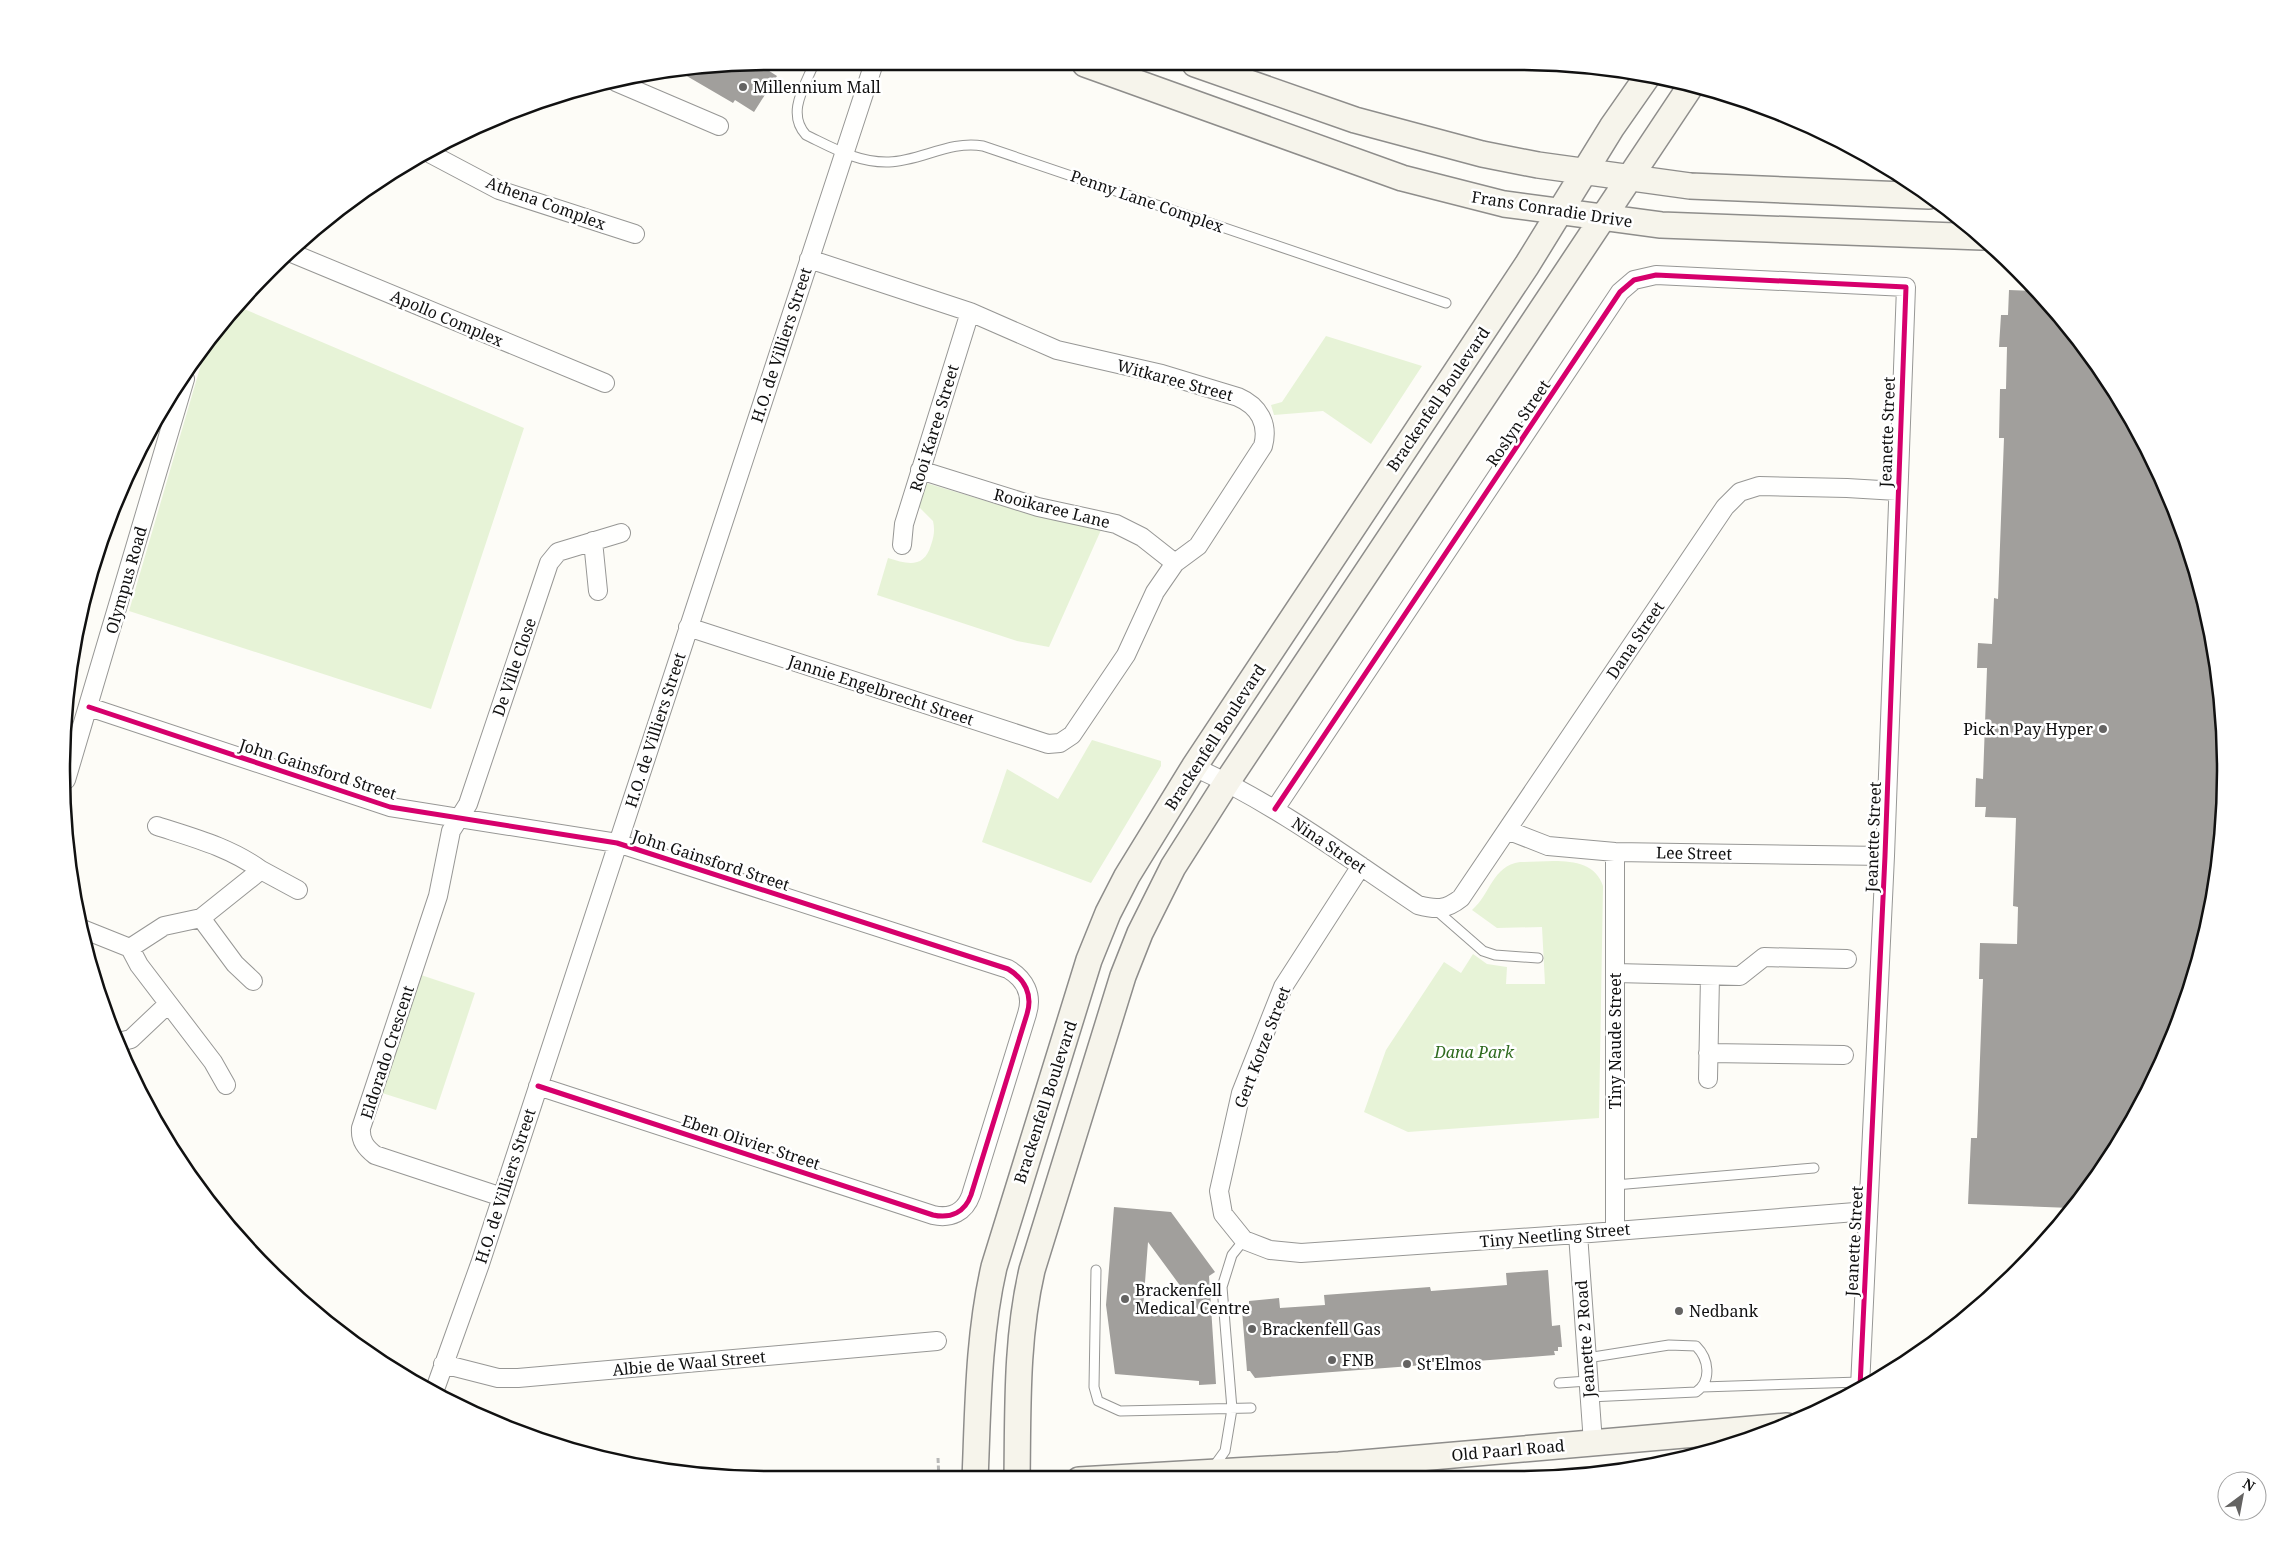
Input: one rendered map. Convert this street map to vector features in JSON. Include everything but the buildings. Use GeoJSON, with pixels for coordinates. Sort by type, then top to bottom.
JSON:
{"type":"FeatureCollection","features":[{"type":"Feature","properties":{"kind":"street","name":"H.O. de Villiers Street"},"geometry":{"type":"LineString","coordinates":[[436,1386],[502,1197],[872,70]]}},
{"type":"Feature","properties":{"kind":"street","name":"Frans Conradie Drive"},"geometry":{"type":"LineString","coordinates":[[1102,70],[1402,178],[1504,204],[1661,225],[1969,237]]}},
{"type":"Feature","properties":{"kind":"street"},"geometry":{"type":"LineString","coordinates":[[1213,70],[1355,120],[1500,158],[1690,186],[1916,195]]}},
{"type":"Feature","properties":{"kind":"street","name":"Brackenfell Boulevard"},"geometry":{"type":"LineString","coordinates":[[975,1471],[982,1332],[986,1304],[1001,1241],[1089,960],[1108,913],[1144,847],[1194,767],[1527,265],[1612,127],[1643,81]]}},
{"type":"Feature","properties":{"kind":"street"},"geometry":{"type":"LineString","coordinates":[[624,85],[719,126]]}},
{"type":"Feature","properties":{"kind":"street"},"geometry":{"type":"LineString","coordinates":[[1017,1471],[1019,1353],[1025,1300],[1032,1270],[1123,976],[1140,933],[1173,868],[1227,782],[1687,91]]}},
{"type":"Feature","properties":{"kind":"street","name":"Athena Complex"},"geometry":{"type":"LineString","coordinates":[[435,156],[498,190],[635,234]]}},
{"type":"Feature","properties":{"kind":"street","name":"Apollo Complex"},"geometry":{"type":"LineString","coordinates":[[297,255],[605,384]]}},
{"type":"Feature","properties":{"kind":"street","name":"Witkaree Street"},"geometry":{"type":"LineString","coordinates":[[809,259],[970,312],[1057,350],[1162,374],[1238,397],[1247,401],[1260,414],[1264,422],[1265,438],[1260,454],[1198,546],[1176,563],[1154,592],[1126,655],[1072,735]]}},
{"type":"Feature","properties":{"kind":"street","name":"Roslyn Street"},"geometry":{"type":"LineString","coordinates":[[1275,809],[1620,292],[1634,280],[1656,275],[1906,287]]}},
{"type":"Feature","properties":{"kind":"street","name":"Jeanette Street"},"geometry":{"type":"LineString","coordinates":[[1860,1381],[1885,856],[1906,287]]}},
{"type":"Feature","properties":{"kind":"street","name":"Rooi Karee Street"},"geometry":{"type":"LineString","coordinates":[[902,545],[904,524],[970,312]]}},
{"type":"Feature","properties":{"kind":"street","name":"Olympus Road"},"geometry":{"type":"LineString","coordinates":[[70,767],[181,392]]}},
{"type":"Feature","properties":{"kind":"street","name":"Rooikaree Lane"},"geometry":{"type":"LineString","coordinates":[[920,470],[1038,508],[1116,524],[1142,537],[1176,563]]}},
{"type":"Feature","properties":{"kind":"street","name":"Dana Street"},"geometry":{"type":"LineString","coordinates":[[1436,910],[1451,906],[1461,898],[1725,507],[1740,492],[1759,486],[1897,491]]}},
{"type":"Feature","properties":{"kind":"street","name":"De Ville Close"},"geometry":{"type":"LineString","coordinates":[[460,818],[468,804],[549,563],[558,552],[621,533]]}},
{"type":"Feature","properties":{"kind":"street"},"geometry":{"type":"LineString","coordinates":[[593,541],[598,591]]}},
{"type":"Feature","properties":{"kind":"street","name":"Jannie Engelbrecht Street"},"geometry":{"type":"LineString","coordinates":[[688,627],[1048,744],[1060,743],[1072,735]]}},
{"type":"Feature","properties":{"kind":"street","name":"John Gainsford Street"},"geometry":{"type":"LineString","coordinates":[[89,707],[390,807],[617,843],[1008,969],[1021,978],[1028,992],[1029,1007],[972,1195],[969,1202],[958,1213]]}},
{"type":"Feature","properties":{"kind":"street","name":"Nina Street"},"geometry":{"type":"LineString","coordinates":[[1194,767],[1227,782],[1275,809],[1418,905],[1436,910]]}},
{"type":"Feature","properties":{"kind":"street","name":"Eldorado Crescent"},"geometry":{"type":"LineString","coordinates":[[460,818],[451,831],[438,896],[360,1135],[363,1144],[375,1155],[502,1197]]}},
{"type":"Feature","properties":{"kind":"street"},"geometry":{"type":"LineString","coordinates":[[157,826],[224,848],[242,856],[261,870],[298,890]]}},
{"type":"Feature","properties":{"kind":"street","name":"Lee Street"},"geometry":{"type":"LineString","coordinates":[[1507,830],[1548,846],[1615,852],[1885,856]]}},
{"type":"Feature","properties":{"kind":"street","name":"Tiny Naude Street"},"geometry":{"type":"LineString","coordinates":[[1615,852],[1615,1230]]}},
{"type":"Feature","properties":{"kind":"street","name":"Gert Kotze Street"},"geometry":{"type":"LineString","coordinates":[[1244,1240],[1223,1214],[1220,1191],[1241,1093],[1283,987],[1361,866]]}},
{"type":"Feature","properties":{"kind":"street"},"geometry":{"type":"LineString","coordinates":[[130,948],[164,926],[201,918],[261,870]]}},
{"type":"Feature","properties":{"kind":"street"},"geometry":{"type":"LineString","coordinates":[[201,918],[234,964],[253,981]]}},
{"type":"Feature","properties":{"kind":"street"},"geometry":{"type":"LineString","coordinates":[[89,932],[130,948],[139,965],[213,1062],[226,1085]]}},
{"type":"Feature","properties":{"kind":"street"},"geometry":{"type":"LineString","coordinates":[[1615,973],[1740,976],[1764,957],[1848,959]]}},
{"type":"Feature","properties":{"kind":"street"},"geometry":{"type":"LineString","coordinates":[[1708,1079],[1710,976]]}},
{"type":"Feature","properties":{"kind":"street"},"geometry":{"type":"LineString","coordinates":[[124,1041],[131,1039],[168,1004]]}},
{"type":"Feature","properties":{"kind":"street"},"geometry":{"type":"LineString","coordinates":[[1708,1053],[1844,1055]]}},
{"type":"Feature","properties":{"kind":"street","name":"Eben Olivier Street"},"geometry":{"type":"LineString","coordinates":[[538,1086],[933,1215],[941,1217],[958,1213]]}},
{"type":"Feature","properties":{"kind":"street","name":"Tiny Neetling Street"},"geometry":{"type":"LineString","coordinates":[[1244,1240],[1270,1250],[1301,1253],[1578,1234],[1868,1211]]}},
{"type":"Feature","properties":{"kind":"street","name":"Jeanette 2 Road"},"geometry":{"type":"LineString","coordinates":[[1578,1234],[1593,1443]]}},
{"type":"Feature","properties":{"kind":"street","name":"Albie de Waal Street"},"geometry":{"type":"LineString","coordinates":[[443,1364],[498,1378],[518,1378],[937,1341]]}},
{"type":"Feature","properties":{"kind":"street","name":"Old Paarl Road"},"geometry":{"type":"LineString","coordinates":[[1226,1471],[1339,1464],[1756,1429]]}},
{"type":"Feature","properties":{"kind":"lane","name":"Penny Lane Complex"},"geometry":{"type":"LineString","coordinates":[[810,70],[798,100],[796,114],[800,128],[806,135],[862,160],[890,162],[959,145],[983,146],[1446,303]]}},
{"type":"Feature","properties":{"kind":"lane"},"geometry":{"type":"LineString","coordinates":[[1436,910],[1483,951],[1496,955],[1538,958]]}},
{"type":"Feature","properties":{"kind":"lane"},"geometry":{"type":"LineString","coordinates":[[1615,1185],[1814,1168]]}},
{"type":"Feature","properties":{"kind":"lane"},"geometry":{"type":"LineString","coordinates":[[1211,1471],[1225,1451],[1232,1409],[1222,1287],[1232,1255],[1244,1240]]}},
{"type":"Feature","properties":{"kind":"lane"},"geometry":{"type":"LineString","coordinates":[[1096,1270],[1094,1388],[1098,1401],[1120,1411],[1251,1408]]}},
{"type":"Feature","properties":{"kind":"lane"},"geometry":{"type":"LineString","coordinates":[[1560,1383],[1589,1389],[1696,1392],[1702,1387],[1707,1375],[1702,1352],[1696,1346],[1669,1345],[1586,1358]]}},
{"type":"Feature","properties":{"kind":"lane"},"geometry":{"type":"LineString","coordinates":[[1702,1387],[1852,1385]]}},
{"type":"Feature","properties":{"kind":"path"},"geometry":{"type":"LineString","coordinates":[[938,1458],[939,1471]]}},
{"type":"Feature","properties":{"kind":"green space"},"geometry":{"type":"Polygon","coordinates":[[[244,309],[524,428],[431,709],[129,611],[202,362],[244,309]]]}},
{"type":"Feature","properties":{"kind":"green space"},"geometry":{"type":"Polygon","coordinates":[[[1326,336],[1422,366],[1371,444],[1323,411],[1274,415],[1271,405],[1282,402],[1326,336]]]}},
{"type":"Feature","properties":{"kind":"green space"},"geometry":{"type":"Polygon","coordinates":[[[926,483],[1036,516],[1101,530],[1049,647],[1017,641],[877,595],[888,558],[914,563],[924,558],[928,553],[933,536],[933,521],[918,506],[926,483]]]}},
{"type":"Feature","properties":{"kind":"green space"},"geometry":{"type":"Polygon","coordinates":[[[1092,740],[1161,761],[1161,766],[1091,883],[982,842],[1007,769],[1058,799],[1092,740]]]}},
{"type":"Feature","properties":{"kind":"green space","name":"Dana Park"},"geometry":{"type":"Polygon","coordinates":[[[1556,861],[1580,864],[1590,868],[1598,875],[1603,886],[1599,1118],[1408,1132],[1364,1112],[1386,1050],[1444,962],[1461,973],[1473,954],[1487,964],[1507,967],[1506,984],[1545,984],[1542,927],[1497,928],[1472,910],[1503,869],[1520,862],[1556,861]]]}},
{"type":"Feature","properties":{"kind":"green space"},"geometry":{"type":"Polygon","coordinates":[[[421,975],[475,993],[436,1110],[382,1093],[421,975]]]}},
{"type":"Feature","properties":{"kind":"cycle path"},"geometry":{"type":"LineString","coordinates":[[1275,809],[1620,292],[1634,280],[1656,275],[1906,287],[1885,856],[1860,1381]]}},
{"type":"Feature","properties":{"kind":"cycle path"},"geometry":{"type":"LineString","coordinates":[[89,707],[390,807],[617,843],[1008,969],[1019,978],[1028,994],[1029,1007],[971,1195],[961,1210],[946,1216],[933,1215],[538,1086]]}},
{"type":"Feature","properties":{"kind":"place","name":"Millennium Mall"},"geometry":{"type":"Point","coordinates":[743,87]}},
{"type":"Feature","properties":{"kind":"place","name":"Pick n Pay Hyper"},"geometry":{"type":"Point","coordinates":[2103,729]}},
{"type":"Feature","properties":{"kind":"place","name":"Brackenfell Medical Centre"},"geometry":{"type":"Point","coordinates":[1125,1299]}},
{"type":"Feature","properties":{"kind":"place","name":"Nedbank"},"geometry":{"type":"Point","coordinates":[1679,1311]}},
{"type":"Feature","properties":{"kind":"place","name":"Brackenfell Gas"},"geometry":{"type":"Point","coordinates":[1252,1329]}},
{"type":"Feature","properties":{"kind":"place","name":"FNB"},"geometry":{"type":"Point","coordinates":[1332,1360]}},
{"type":"Feature","properties":{"kind":"place","name":"St'Elmos"},"geometry":{"type":"Point","coordinates":[1407,1364]}}]}
